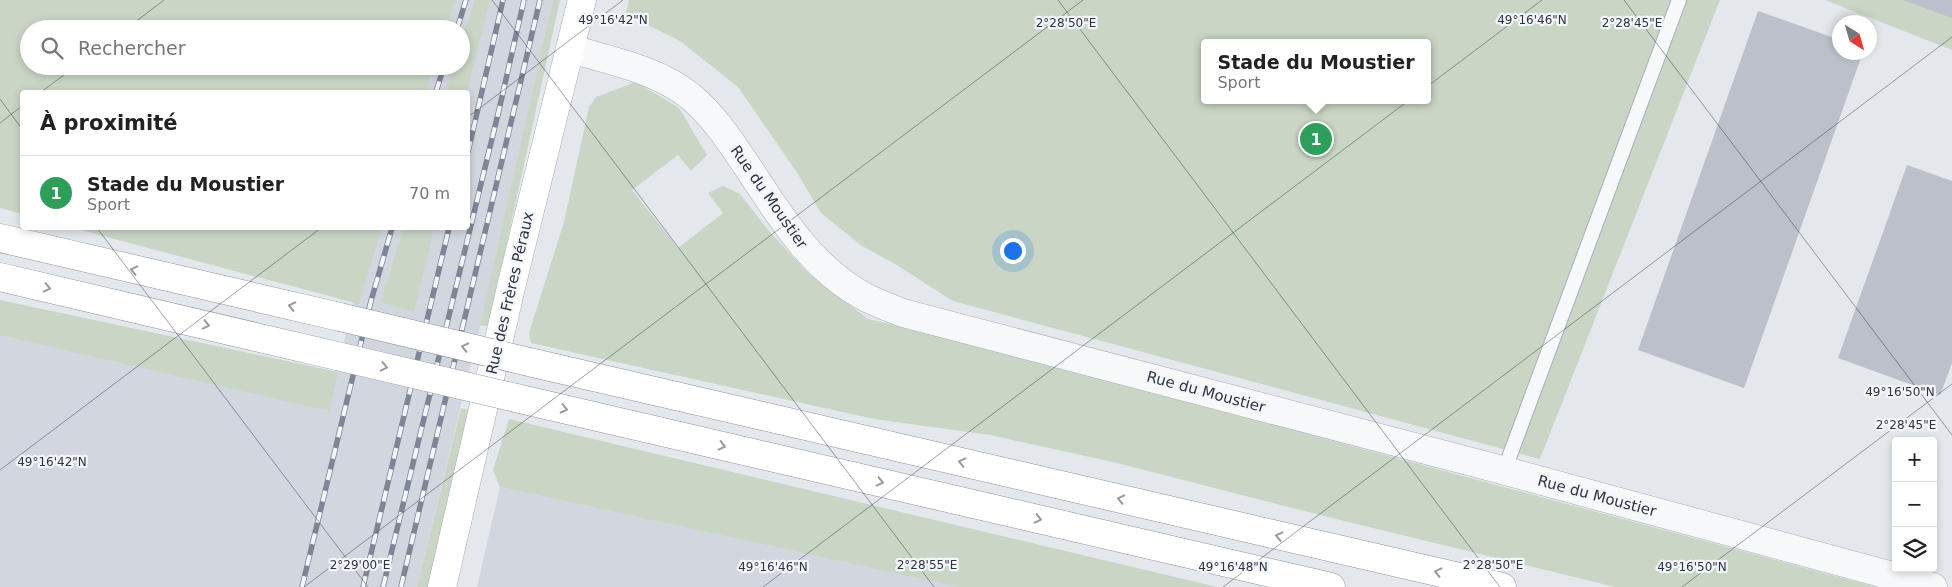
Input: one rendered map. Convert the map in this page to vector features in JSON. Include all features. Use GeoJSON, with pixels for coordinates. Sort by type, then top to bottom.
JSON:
{"type":"FeatureCollection","features":[{"type":"Feature","properties":{"kind":"main road","name":"Rue des Frères Péraux"},"geometry":{"type":"LineString","coordinates":[[442,587],[512,283],[582,0]]}},
{"type":"Feature","properties":{"kind":"main road"},"geometry":{"type":"LineString","coordinates":[[0,230],[61,252]]}},
{"type":"Feature","properties":{"kind":"main road"},"geometry":{"type":"LineString","coordinates":[[0,238],[1502,587]]}},
{"type":"Feature","properties":{"kind":"main road"},"geometry":{"type":"LineString","coordinates":[[0,277],[1331,587]]}},
{"type":"Feature","properties":{"kind":"street","name":"Rue du Moustier"},"geometry":{"type":"LineString","coordinates":[[571,49],[644,70],[671,83],[689,95],[722,128],[784,223],[802,247],[823,268],[844,284],[881,304],[903,313],[1504,471],[1933,587]]}},
{"type":"Feature","properties":{"kind":"lane"},"geometry":{"type":"LineString","coordinates":[[1504,471],[1679,0]]}},
{"type":"Feature","properties":{"kind":"shaded area"},"geometry":{"type":"Polygon","coordinates":[[[441,0],[556,0],[529,124],[417,587],[0,587],[0,323],[328,411],[371,230],[470,230],[470,90],[412,90],[417,75],[470,75],[470,20],[435,20],[441,0]]]}},
{"type":"Feature","properties":{"kind":"shaded area"},"geometry":{"type":"Polygon","coordinates":[[[500,487],[962,587],[477,587],[500,487]]]}},
{"type":"Feature","properties":{"kind":"green space"},"geometry":{"type":"Polygon","coordinates":[[[0,0],[455,0],[449,20],[20,20],[20,75],[431,75],[426,90],[20,90],[20,213],[0,208],[0,0]]]}},
{"type":"Feature","properties":{"kind":"green space"},"geometry":{"type":"Polygon","coordinates":[[[475,0],[490,0],[468,90],[447,90],[451,75],[470,75],[470,20],[468,20],[475,0]]]}},
{"type":"Feature","properties":{"kind":"green space"},"geometry":{"type":"Polygon","coordinates":[[[553,0],[560,0],[489,325],[480,326],[553,0]]]}},
{"type":"Feature","properties":{"kind":"green space"},"geometry":{"type":"Polygon","coordinates":[[[629,0],[1720,0],[1540,459],[953,301],[895,264],[862,246],[821,213],[796,171],[738,87],[680,41],[626,14],[629,0]]]}},
{"type":"Feature","properties":{"kind":"green space"},"geometry":{"type":"Polygon","coordinates":[[[1825,0],[1952,0],[1952,50],[1877,20],[1877,15],[1863,15],[1825,0]]]}},
{"type":"Feature","properties":{"kind":"green space"},"geometry":{"type":"Polygon","coordinates":[[[636,82],[679,108],[707,155],[691,171],[678,155],[632,190],[678,248],[723,213],[708,193],[723,186],[740,194],[768,230],[807,272],[868,319],[938,335],[1876,587],[1615,587],[1117,463],[990,435],[874,419],[531,343],[529,333],[564,222],[589,107],[596,97],[636,82]]]}},
{"type":"Feature","properties":{"kind":"green space"},"geometry":{"type":"Polygon","coordinates":[[[81,230],[381,230],[359,304],[81,230]]]}},
{"type":"Feature","properties":{"kind":"green space"},"geometry":{"type":"Polygon","coordinates":[[[402,230],[434,230],[414,312],[381,302],[402,230]]]}},
{"type":"Feature","properties":{"kind":"green space"},"geometry":{"type":"Polygon","coordinates":[[[0,300],[338,372],[329,411],[0,335],[0,300]]]}},
{"type":"Feature","properties":{"kind":"green space"},"geometry":{"type":"Polygon","coordinates":[[[461,408],[468,410],[430,587],[417,587],[461,408]]]}},
{"type":"Feature","properties":{"kind":"green space"},"geometry":{"type":"Polygon","coordinates":[[[509,419],[1217,587],[959,587],[500,487],[493,470],[509,419]]]}},
{"type":"Feature","properties":{"kind":"building"},"geometry":{"type":"Polygon","coordinates":[[[1903,0],[1952,0],[1952,18],[1903,0]]]}},
{"type":"Feature","properties":{"kind":"building"},"geometry":{"type":"Polygon","coordinates":[[[1758,11],[1832,37],[1832,60],[1860,60],[1744,388],[1638,350],[1758,11]]]}},
{"type":"Feature","properties":{"kind":"building"},"geometry":{"type":"Polygon","coordinates":[[[1907,165],[1952,181],[1952,363],[1940,395],[1838,358],[1907,165]]]}},
{"type":"Feature","properties":{"kind":"railway"},"geometry":{"type":"LineString","coordinates":[[460,20],[466,0]]}},
{"type":"Feature","properties":{"kind":"railway"},"geometry":{"type":"LineString","coordinates":[[470,143],[503,0]]}},
{"type":"Feature","properties":{"kind":"railway"},"geometry":{"type":"LineString","coordinates":[[470,229],[524,0]]}},
{"type":"Feature","properties":{"kind":"railway"},"geometry":{"type":"LineString","coordinates":[[401,587],[540,0]]}},
{"type":"Feature","properties":{"kind":"railway"},"geometry":{"type":"LineString","coordinates":[[437,90],[441,75]]}},
{"type":"Feature","properties":{"kind":"railway"},"geometry":{"type":"LineString","coordinates":[[302,587],[371,301],[391,230]]}},
{"type":"Feature","properties":{"kind":"railway"},"geometry":{"type":"LineString","coordinates":[[363,587],[449,230]]}},
{"type":"Feature","properties":{"kind":"railway"},"geometry":{"type":"LineString","coordinates":[[383,587],[470,230]]}},
{"type":"Feature","properties":{"kind":"place","name":"Stade du Moustier"},"geometry":{"type":"Point","coordinates":[1316,139]}}]}
